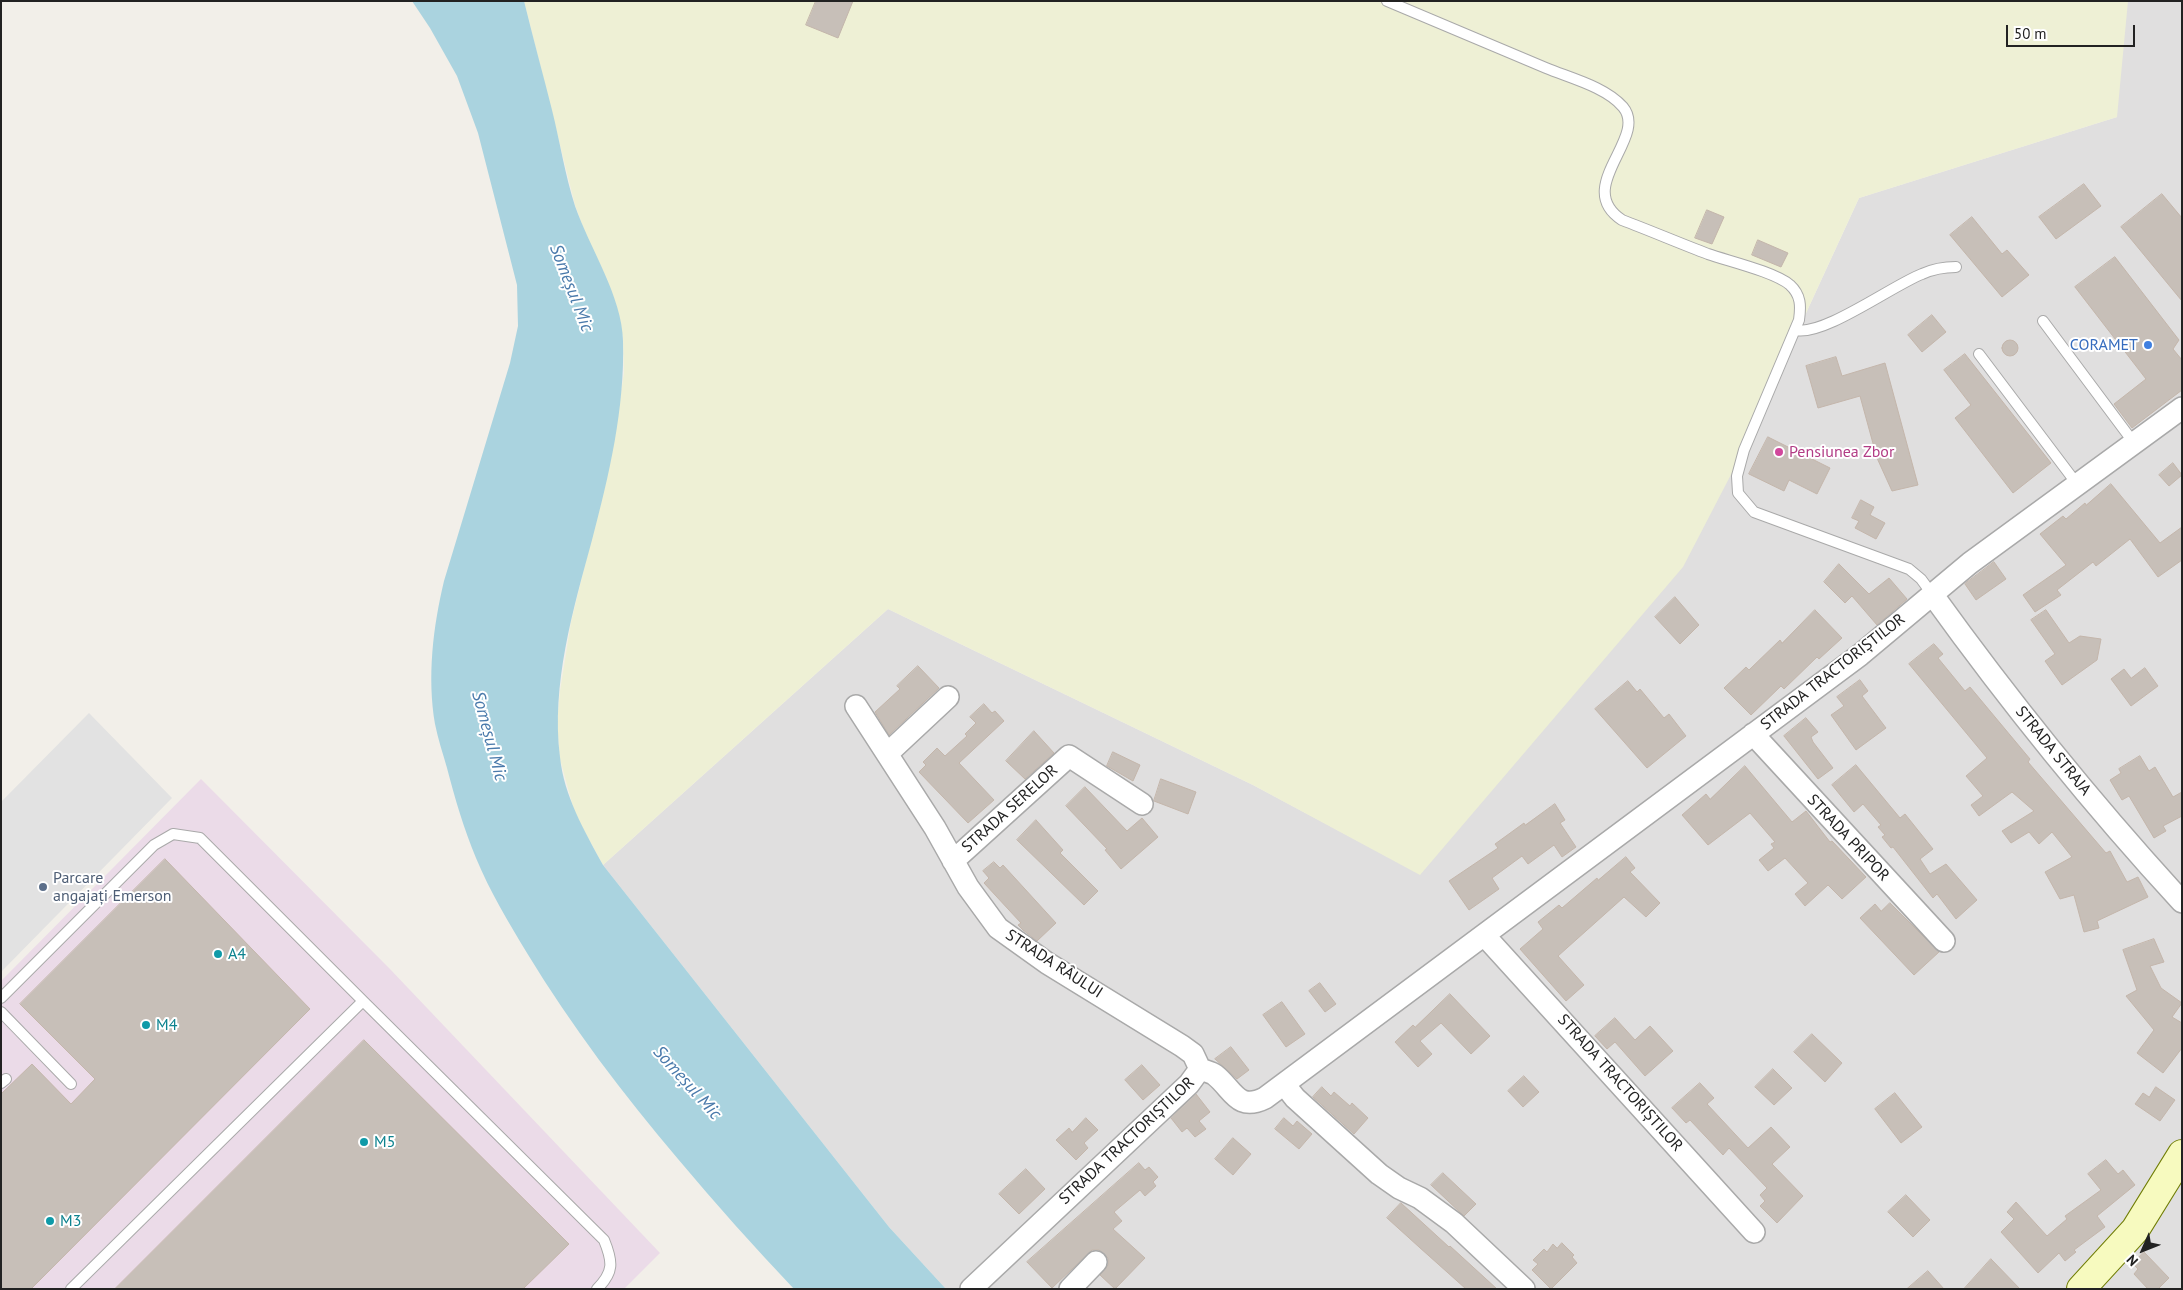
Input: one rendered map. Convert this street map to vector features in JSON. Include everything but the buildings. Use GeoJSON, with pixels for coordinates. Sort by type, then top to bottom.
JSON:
{"type":"FeatureCollection","features":[{"type":"Feature","properties":{"kind":"main road"},"geometry":{"type":"LineString","coordinates":[[2081,1289],[2135,1230],[2182,1154]]}},
{"type":"Feature","properties":{"kind":"street","name":"STRADA TRACTORIȘTILOR"},"geometry":{"type":"LineString","coordinates":[[971,1289],[1182,1090],[1200,1069],[1216,1076],[1233,1095],[1243,1102],[1254,1104],[1284,1084],[1860,655],[1970,563],[2182,408]]}},
{"type":"Feature","properties":{"kind":"street","name":"STRADA STRAJA"},"geometry":{"type":"LineString","coordinates":[[1932,594],[1976,655],[2048,746],[2129,845],[2182,902]]}},
{"type":"Feature","properties":{"kind":"street"},"geometry":{"type":"LineString","coordinates":[[887,754],[948,697]]}},
{"type":"Feature","properties":{"kind":"street","name":"STRADA RÂULUI"},"geometry":{"type":"LineString","coordinates":[[856,706],[935,828],[986,914],[998,928],[1047,962],[1182,1046],[1193,1054],[1200,1069]]}},
{"type":"Feature","properties":{"kind":"street","name":"STRADA PRIPOR"},"geometry":{"type":"LineString","coordinates":[[1753,734],[1944,941]]}},
{"type":"Feature","properties":{"kind":"street","name":"STRADA SERELOR"},"geometry":{"type":"LineString","coordinates":[[953,861],[1069,756],[1142,804]]}},
{"type":"Feature","properties":{"kind":"street","name":"STRADA TRACTORIȘTILOR"},"geometry":{"type":"LineString","coordinates":[[1484,935],[1754,1232]]}},
{"type":"Feature","properties":{"kind":"street"},"geometry":{"type":"LineString","coordinates":[[1284,1084],[1295,1098],[1379,1174],[1399,1188],[1420,1198],[1454,1223],[1524,1289]]}},
{"type":"Feature","properties":{"kind":"street"},"geometry":{"type":"LineString","coordinates":[[1070,1289],[1096,1262]]}},
{"type":"Feature","properties":{"kind":"lane"},"geometry":{"type":"LineString","coordinates":[[1387,1],[1574,80],[1615,100],[1624,108],[1630,120],[1606,180],[1605,196],[1614,215],[1622,220],[1788,284],[1796,292],[1801,305],[1799,320],[1744,450],[1737,476],[1738,492],[1746,505],[1754,512],[1909,569],[1932,594]]}},
{"type":"Feature","properties":{"kind":"lane"},"geometry":{"type":"LineString","coordinates":[[1795,330],[1808,330],[1846,314],[1922,274],[1943,267],[1956,267]]}},
{"type":"Feature","properties":{"kind":"lane"},"geometry":{"type":"LineString","coordinates":[[2043,321],[2134,443]]}},
{"type":"Feature","properties":{"kind":"lane"},"geometry":{"type":"LineString","coordinates":[[1979,354],[2077,484]]}},
{"type":"Feature","properties":{"kind":"lane"},"geometry":{"type":"LineString","coordinates":[[1,998],[154,845],[173,834],[200,838],[604,1240],[612,1259],[607,1278],[597,1289]]}},
{"type":"Feature","properties":{"kind":"lane"},"geometry":{"type":"LineString","coordinates":[[72,1289],[363,1000]]}},
{"type":"Feature","properties":{"kind":"lane"},"geometry":{"type":"LineString","coordinates":[[1,1012],[71,1084]]}},
{"type":"Feature","properties":{"kind":"shaded area"},"geometry":{"type":"Polygon","coordinates":[[[2110,1],[2182,1],[2182,1289],[946,1289],[889,1227],[603,865],[888,609],[1253,785],[1420,874],[1737,463],[1859,198],[2117,117],[2110,1]]]}},
{"type":"Feature","properties":{"kind":"shaded area","name":"Parcare angajați Emerson"},"geometry":{"type":"Polygon","coordinates":[[[89,713],[172,798],[1,972],[1,802],[89,713]]]}},
{"type":"Feature","properties":{"kind":"shaded area"},"geometry":{"type":"Polygon","coordinates":[[[201,779],[389,968],[660,1253],[624,1289],[1,1289],[1,981],[201,779]]]}},
{"type":"Feature","properties":{"kind":"green space"},"geometry":{"type":"Polygon","coordinates":[[[524,1],[2128,1],[2117,117],[1859,198],[1737,463],[1683,567],[1420,875],[1253,785],[888,609],[603,865],[575,814],[560,759],[557,723],[571,622],[611,458],[624,373],[623,337],[607,279],[589,244],[575,205],[524,1]]]}},
{"type":"Feature","properties":{"kind":"water","name":"Someșul Mic"},"geometry":{"type":"Polygon","coordinates":[[[412,1],[524,1],[571,194],[581,222],[611,290],[621,324],[623,366],[615,442],[571,620],[561,675],[558,730],[562,771],[570,799],[603,865],[889,1227],[946,1289],[794,1289],[692,1176],[599,1059],[527,953],[481,871],[457,802],[435,724],[431,688],[432,652],[444,581],[510,363],[518,326],[517,285],[478,133],[457,76],[430,28],[412,1]]]}},
{"type":"Feature","properties":{"kind":"place","name":"CORAMET"},"geometry":{"type":"Point","coordinates":[2148,345]}},
{"type":"Feature","properties":{"kind":"place","name":"Pensiunea Zbor"},"geometry":{"type":"Point","coordinates":[1779,452]}},
{"type":"Feature","properties":{"kind":"place","name":"Parcare angajați Emerson"},"geometry":{"type":"Point","coordinates":[43,887]}},
{"type":"Feature","properties":{"kind":"place","name":"A4"},"geometry":{"type":"Point","coordinates":[218,954]}},
{"type":"Feature","properties":{"kind":"place","name":"M4"},"geometry":{"type":"Point","coordinates":[146,1025]}},
{"type":"Feature","properties":{"kind":"place","name":"M5"},"geometry":{"type":"Point","coordinates":[364,1142]}},
{"type":"Feature","properties":{"kind":"place","name":"M3"},"geometry":{"type":"Point","coordinates":[50,1221]}}]}
